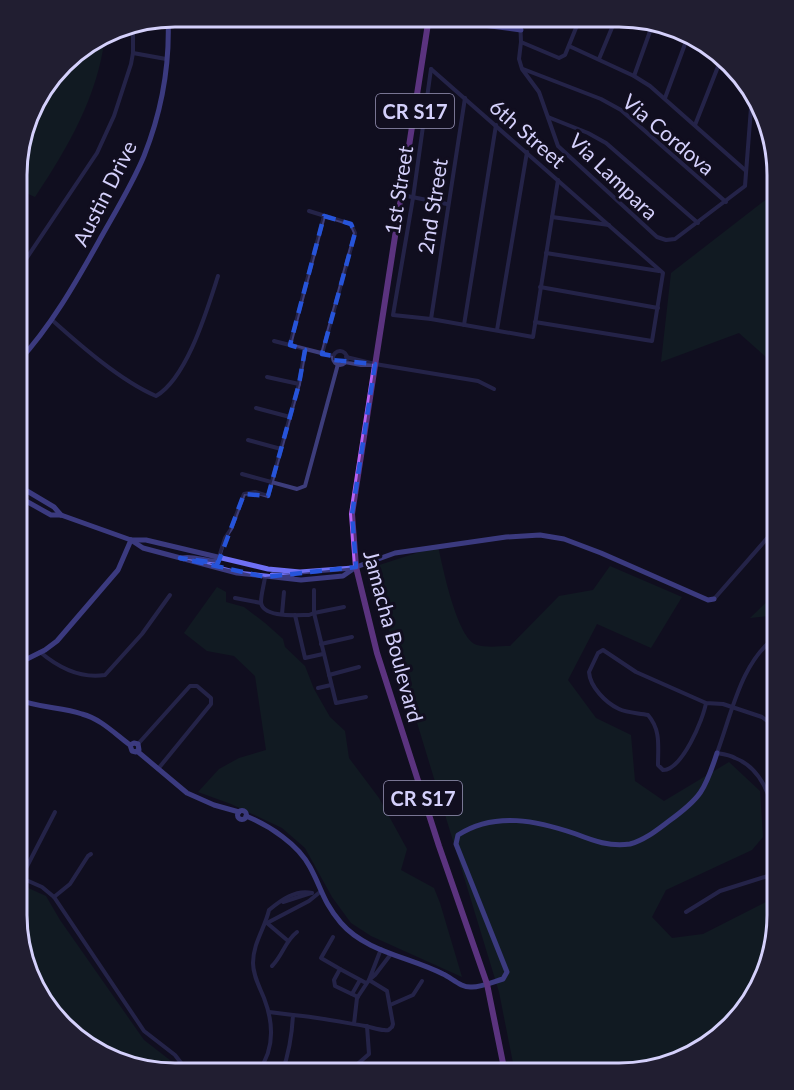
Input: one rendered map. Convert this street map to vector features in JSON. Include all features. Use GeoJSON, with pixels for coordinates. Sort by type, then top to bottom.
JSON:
{"type":"FeatureCollection","features":[{"type":"Feature","properties":{"kind":"main road","name":"Jamacha Boulevard"},"geometry":{"type":"LineString","coordinates":[[427,27],[352,514],[352,539],[356,567],[377,653],[439,846],[488,984],[503,1063]]}},
{"type":"Feature","properties":{"kind":"street","name":"Austin Drive"},"geometry":{"type":"LineString","coordinates":[[27,351],[52,320],[75,284],[143,158],[161,100],[168,27]]}},
{"type":"Feature","properties":{"kind":"street"},"geometry":{"type":"LineString","coordinates":[[500,27],[521,30]]}},
{"type":"Feature","properties":{"kind":"street"},"geometry":{"type":"LineString","coordinates":[[521,27],[519,59],[522,69]]}},
{"type":"Feature","properties":{"kind":"street"},"geometry":{"type":"LineString","coordinates":[[521,42],[559,58],[564,56],[577,27]]}},
{"type":"Feature","properties":{"kind":"street"},"geometry":{"type":"LineString","coordinates":[[599,59],[612,27]]}},
{"type":"Feature","properties":{"kind":"street"},"geometry":{"type":"LineString","coordinates":[[634,76],[650,31]]}},
{"type":"Feature","properties":{"kind":"street"},"geometry":{"type":"LineString","coordinates":[[27,258],[97,153],[115,113],[133,53],[133,33]]}},
{"type":"Feature","properties":{"kind":"street"},"geometry":{"type":"LineString","coordinates":[[665,98],[685,43]]}},
{"type":"Feature","properties":{"kind":"street"},"geometry":{"type":"LineString","coordinates":[[569,46],[634,76],[665,98],[745,170]]}},
{"type":"Feature","properties":{"kind":"street"},"geometry":{"type":"LineString","coordinates":[[133,53],[166,59]]}},
{"type":"Feature","properties":{"kind":"street"},"geometry":{"type":"LineString","coordinates":[[695,125],[718,65]]}},
{"type":"Feature","properties":{"kind":"street","name":"6th Street"},"geometry":{"type":"LineString","coordinates":[[431,69],[660,271]]}},
{"type":"Feature","properties":{"kind":"street","name":"1st Street"},"geometry":{"type":"LineString","coordinates":[[431,69],[413,198],[393,315],[431,319]]}},
{"type":"Feature","properties":{"kind":"street","name":"Via Lampara"},"geometry":{"type":"LineString","coordinates":[[522,69],[539,92],[558,146],[657,237],[666,240],[675,239],[745,186],[751,108]]}},
{"type":"Feature","properties":{"kind":"street","name":"Via Cordova"},"geometry":{"type":"LineString","coordinates":[[522,69],[602,99],[621,110],[726,202]]}},
{"type":"Feature","properties":{"kind":"street","name":"2nd Street"},"geometry":{"type":"LineString","coordinates":[[431,319],[465,97]]}},
{"type":"Feature","properties":{"kind":"street"},"geometry":{"type":"LineString","coordinates":[[547,117],[588,133],[606,143],[698,223]]}},
{"type":"Feature","properties":{"kind":"street"},"geometry":{"type":"LineString","coordinates":[[464,325],[496,125]]}},
{"type":"Feature","properties":{"kind":"street"},"geometry":{"type":"LineString","coordinates":[[497,330],[527,152]]}},
{"type":"Feature","properties":{"kind":"street"},"geometry":{"type":"LineString","coordinates":[[431,319],[533,337],[558,180]]}},
{"type":"Feature","properties":{"kind":"street"},"geometry":{"type":"LineString","coordinates":[[402,195],[447,204]]}},
{"type":"Feature","properties":{"kind":"street"},"geometry":{"type":"LineString","coordinates":[[309,211],[351,224],[355,233],[322,354]]}},
{"type":"Feature","properties":{"kind":"street"},"geometry":{"type":"LineString","coordinates":[[290,345],[324,216]]}},
{"type":"Feature","properties":{"kind":"street"},"geometry":{"type":"LineString","coordinates":[[552,217],[610,225]]}},
{"type":"Feature","properties":{"kind":"street"},"geometry":{"type":"LineString","coordinates":[[535,322],[652,341],[663,278],[660,271],[546,253]]}},
{"type":"Feature","properties":{"kind":"street"},"geometry":{"type":"LineString","coordinates":[[52,320],[102,361],[146,392],[156,396],[169,387],[194,344],[218,276]]}},
{"type":"Feature","properties":{"kind":"street"},"geometry":{"type":"LineString","coordinates":[[540,287],[658,308]]}},
{"type":"Feature","properties":{"kind":"street"},"geometry":{"type":"LineString","coordinates":[[274,341],[333,356]]}},
{"type":"Feature","properties":{"kind":"street"},"geometry":{"type":"LineString","coordinates":[[180,558],[190,556],[218,561],[244,494],[255,492],[268,496],[299,384],[305,350]]}},
{"type":"Feature","properties":{"kind":"street"},"geometry":{"type":"LineString","coordinates":[[333,356],[336,352],[341,352],[346,357],[375,364],[478,381],[494,388]]}},
{"type":"Feature","properties":{"kind":"street"},"geometry":{"type":"LineString","coordinates":[[333,356],[334,361],[338,364]]}},
{"type":"Feature","properties":{"kind":"street"},"geometry":{"type":"LineString","coordinates":[[345,363],[346,357]]}},
{"type":"Feature","properties":{"kind":"street"},"geometry":{"type":"LineString","coordinates":[[338,364],[375,364]]}},
{"type":"Feature","properties":{"kind":"street"},"geometry":{"type":"LineString","coordinates":[[242,474],[297,489],[301,489],[306,484],[338,364]]}},
{"type":"Feature","properties":{"kind":"street"},"geometry":{"type":"LineString","coordinates":[[267,377],[299,384]]}},
{"type":"Feature","properties":{"kind":"street"},"geometry":{"type":"LineString","coordinates":[[256,408],[290,417]]}},
{"type":"Feature","properties":{"kind":"street"},"geometry":{"type":"LineString","coordinates":[[248,440],[281,449]]}},
{"type":"Feature","properties":{"kind":"street"},"geometry":{"type":"LineString","coordinates":[[27,491],[54,507],[61,515]]}},
{"type":"Feature","properties":{"kind":"street"},"geometry":{"type":"LineString","coordinates":[[27,502],[51,515],[61,515],[131,540],[142,548],[237,573],[300,580],[343,576],[356,567]]}},
{"type":"Feature","properties":{"kind":"street"},"geometry":{"type":"LineString","coordinates":[[131,540],[146,540],[268,569],[297,572],[356,567],[395,553],[434,546],[540,535],[564,539],[602,553],[708,600],[714,599],[767,538]]}},
{"type":"Feature","properties":{"kind":"street"},"geometry":{"type":"LineString","coordinates":[[27,659],[57,641],[118,570],[131,540]]}},
{"type":"Feature","properties":{"kind":"street"},"geometry":{"type":"LineString","coordinates":[[265,577],[270,574],[290,576],[297,572]]}},
{"type":"Feature","properties":{"kind":"street"},"geometry":{"type":"LineString","coordinates":[[265,577],[261,603],[270,613],[309,615],[344,608]]}},
{"type":"Feature","properties":{"kind":"street"},"geometry":{"type":"LineString","coordinates":[[314,590],[314,614],[336,704],[366,697]]}},
{"type":"Feature","properties":{"kind":"street"},"geometry":{"type":"LineString","coordinates":[[282,614],[284,592]]}},
{"type":"Feature","properties":{"kind":"street"},"geometry":{"type":"LineString","coordinates":[[40,652],[67,671],[105,675],[142,634],[170,595]]}},
{"type":"Feature","properties":{"kind":"street"},"geometry":{"type":"LineString","coordinates":[[235,598],[261,603]]}},
{"type":"Feature","properties":{"kind":"street"},"geometry":{"type":"LineString","coordinates":[[295,615],[305,658],[323,654]]}},
{"type":"Feature","properties":{"kind":"street"},"geometry":{"type":"LineString","coordinates":[[321,644],[352,637]]}},
{"type":"Feature","properties":{"kind":"street"},"geometry":{"type":"LineString","coordinates":[[27,704],[75,711],[90,716],[130,745],[132,751],[137,751],[187,793],[213,805],[238,812],[244,811],[246,816],[279,834],[299,852],[310,867],[326,904],[343,926],[360,939],[443,974],[470,988],[503,979],[507,972],[456,844],[458,835],[491,822],[532,821],[603,843],[621,845],[634,843],[646,837],[694,802],[707,784],[749,666],[767,645]]}},
{"type":"Feature","properties":{"kind":"street"},"geometry":{"type":"LineString","coordinates":[[706,703],[693,740],[672,768],[663,771],[658,765],[659,734],[650,717],[621,710],[609,703],[593,685],[589,672],[598,653],[603,650],[636,672],[706,703],[723,705],[762,717],[767,721]]}},
{"type":"Feature","properties":{"kind":"street"},"geometry":{"type":"LineString","coordinates":[[329,675],[359,667]]}},
{"type":"Feature","properties":{"kind":"street"},"geometry":{"type":"LineString","coordinates":[[318,688],[331,685]]}},
{"type":"Feature","properties":{"kind":"street"},"geometry":{"type":"LineString","coordinates":[[137,751],[140,747],[138,744],[190,686],[197,686],[211,698],[212,702],[207,710],[157,769]]}},
{"type":"Feature","properties":{"kind":"street"},"geometry":{"type":"LineString","coordinates":[[130,745],[138,744]]}},
{"type":"Feature","properties":{"kind":"street"},"geometry":{"type":"LineString","coordinates":[[717,753],[735,758],[747,765],[756,774],[767,794]]}},
{"type":"Feature","properties":{"kind":"street"},"geometry":{"type":"LineString","coordinates":[[27,863],[55,812]]}},
{"type":"Feature","properties":{"kind":"street"},"geometry":{"type":"LineString","coordinates":[[54,897],[70,884],[91,854]]}},
{"type":"Feature","properties":{"kind":"street"},"geometry":{"type":"LineString","coordinates":[[686,912],[720,891],[767,876]]}},
{"type":"Feature","properties":{"kind":"street"},"geometry":{"type":"LineString","coordinates":[[27,880],[42,887],[54,897],[144,1031],[175,1055],[181,1063]]}},
{"type":"Feature","properties":{"kind":"street"},"geometry":{"type":"LineString","coordinates":[[264,1063],[271,1042],[271,1024],[256,981],[253,964],[255,948],[269,910],[275,905],[320,892]]}},
{"type":"Feature","properties":{"kind":"street"},"geometry":{"type":"LineString","coordinates":[[266,923],[309,901],[320,892]]}},
{"type":"Feature","properties":{"kind":"street"},"geometry":{"type":"LineString","coordinates":[[266,923],[287,940]]}},
{"type":"Feature","properties":{"kind":"street"},"geometry":{"type":"LineString","coordinates":[[272,966],[278,960],[287,940],[297,932]]}},
{"type":"Feature","properties":{"kind":"street"},"geometry":{"type":"LineString","coordinates":[[268,1012],[321,1018],[384,1030],[391,1029],[393,1024],[387,991],[360,980],[321,958],[333,937]]}},
{"type":"Feature","properties":{"kind":"street"},"geometry":{"type":"LineString","coordinates":[[354,1024],[358,997],[382,949]]}},
{"type":"Feature","properties":{"kind":"street"},"geometry":{"type":"LineString","coordinates":[[367,981],[392,953]]}},
{"type":"Feature","properties":{"kind":"street"},"geometry":{"type":"LineString","coordinates":[[374,966],[380,969]]}},
{"type":"Feature","properties":{"kind":"street"},"geometry":{"type":"LineString","coordinates":[[340,969],[334,984],[358,997]]}},
{"type":"Feature","properties":{"kind":"street"},"geometry":{"type":"LineString","coordinates":[[352,994],[360,980]]}},
{"type":"Feature","properties":{"kind":"street"},"geometry":{"type":"LineString","coordinates":[[390,1005],[412,995],[422,981]]}},
{"type":"Feature","properties":{"kind":"street"},"geometry":{"type":"LineString","coordinates":[[286,1063],[292,1036],[293,1015]]}},
{"type":"Feature","properties":{"kind":"street"},"geometry":{"type":"LineString","coordinates":[[359,1063],[369,1054],[367,1026]]}},
{"type":"Feature","properties":{"kind":"highlighted area"},"geometry":{"type":"Polygon","coordinates":[[[324,216],[351,224],[355,233],[322,354],[333,356],[333,360],[375,364],[352,514],[356,567],[265,577],[180,558],[218,563],[244,494],[268,496],[299,384],[305,350],[290,345],[324,216]]]}},
{"type":"Feature","properties":{"kind":"green space"},"geometry":{"type":"Polygon","coordinates":[[[103,46],[96,79],[80,120],[35,197],[27,194],[27,175],[28,156],[38,118],[64,77],[77,64],[103,46]]]}},
{"type":"Feature","properties":{"kind":"green space"},"geometry":{"type":"Polygon","coordinates":[[[767,199],[767,358],[739,333],[661,362],[671,273],[767,199]]]}},
{"type":"Feature","properties":{"kind":"green space"},"geometry":{"type":"Polygon","coordinates":[[[438,546],[447,584],[463,630],[477,645],[489,647],[510,646],[559,596],[593,590],[610,566],[682,597],[651,648],[597,624],[568,680],[596,718],[631,735],[635,781],[664,801],[729,762],[760,791],[763,837],[752,850],[666,890],[652,917],[672,938],[703,934],[767,902],[764,944],[752,980],[730,1013],[701,1038],[667,1055],[638,1062],[513,1063],[499,992],[370,568],[438,546]]]}},
{"type":"Feature","properties":{"kind":"green space"},"geometry":{"type":"Polygon","coordinates":[[[217,587],[226,592],[226,602],[244,607],[283,639],[285,647],[305,666],[314,689],[330,717],[345,731],[349,758],[379,798],[407,849],[401,870],[434,888],[462,977],[371,936],[351,923],[332,897],[305,848],[282,828],[231,804],[198,792],[219,769],[239,758],[266,750],[255,676],[234,656],[207,651],[184,633],[217,587]]]}},
{"type":"Feature","properties":{"kind":"green space"},"geometry":{"type":"Polygon","coordinates":[[[767,602],[767,616],[750,618],[767,602]]]}},
{"type":"Feature","properties":{"kind":"green space"},"geometry":{"type":"Polygon","coordinates":[[[27,887],[46,896],[60,920],[144,1040],[174,1063],[156,1062],[118,1052],[85,1032],[70,1020],[58,1005],[38,972],[32,953],[28,934],[27,887]]]}}]}
